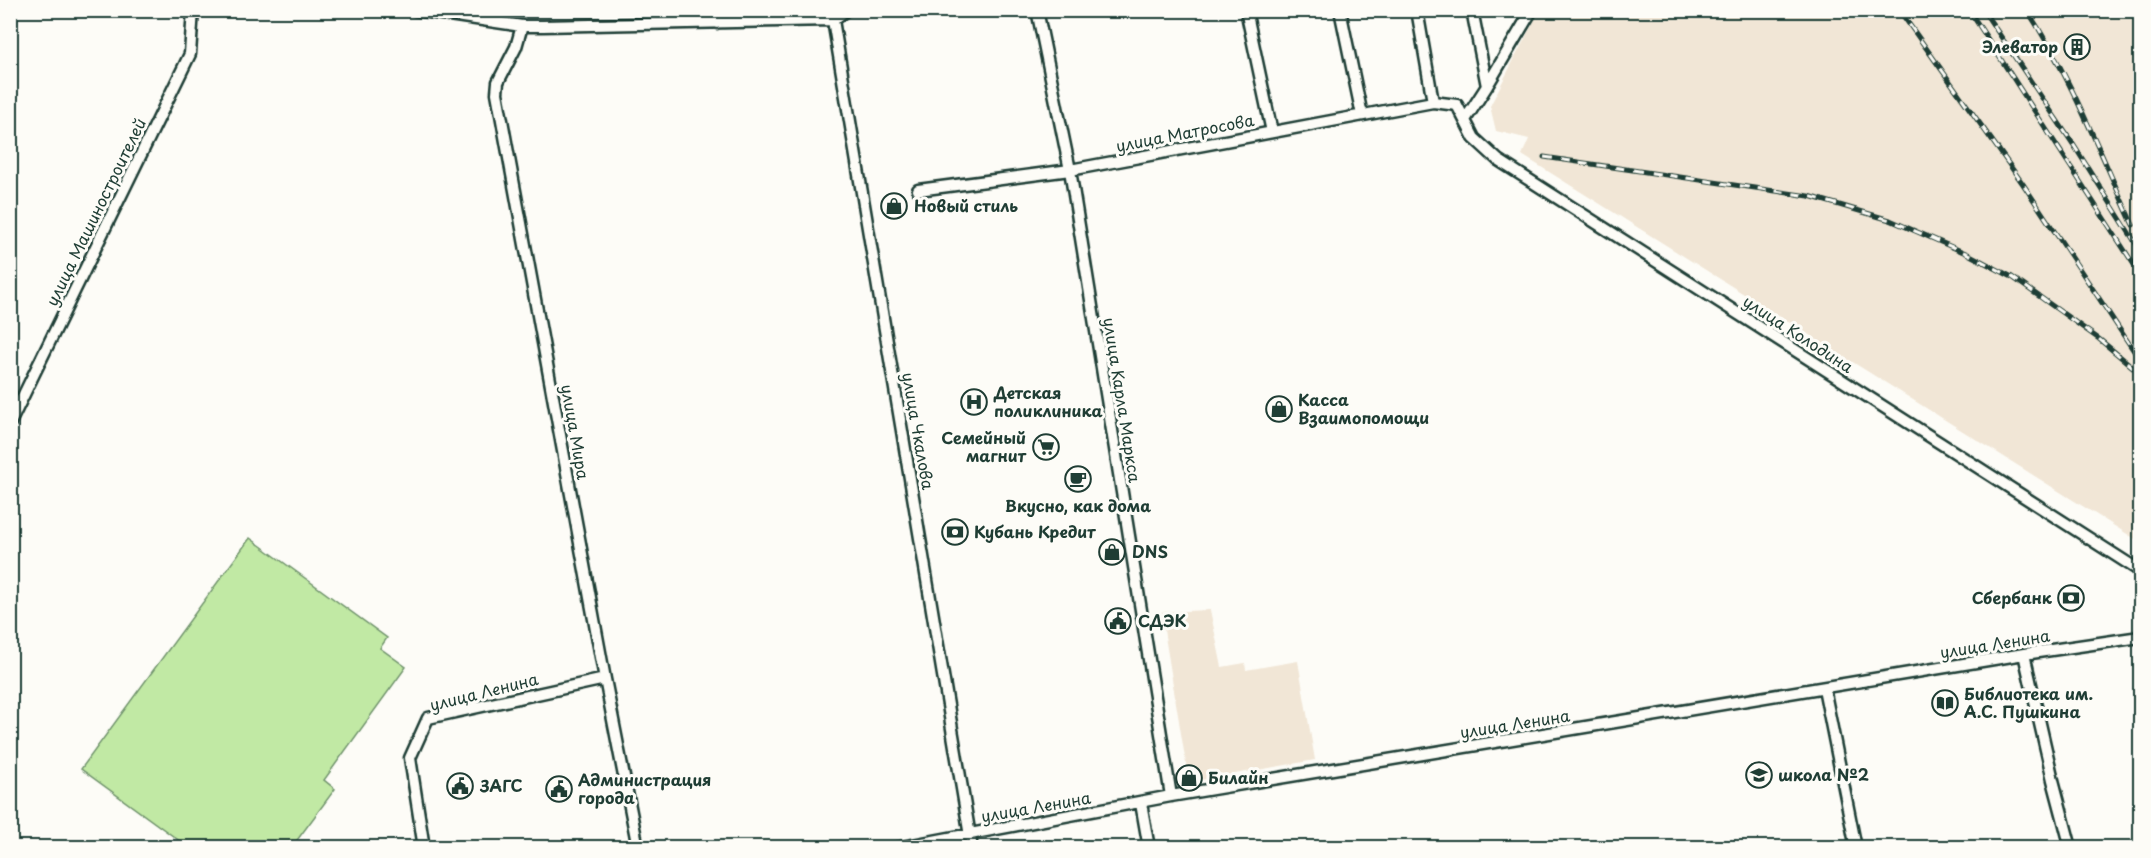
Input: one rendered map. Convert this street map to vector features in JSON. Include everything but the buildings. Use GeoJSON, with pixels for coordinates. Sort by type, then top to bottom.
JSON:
{"type":"FeatureCollection","features":[{"type":"Feature","properties":{"kind":"street","name":"улица Машиностроителей"},"geometry":{"type":"LineString","coordinates":[[10,423],[190,54],[193,10]]}},
{"type":"Feature","properties":{"kind":"street"},"geometry":{"type":"LineString","coordinates":[[415,10],[522,26],[833,20],[846,10]]}},
{"type":"Feature","properties":{"kind":"street"},"geometry":{"type":"LineString","coordinates":[[716,10],[717,23]]}},
{"type":"Feature","properties":{"kind":"street","name":"улица Карла Маркса"},"geometry":{"type":"LineString","coordinates":[[1037,10],[1070,170],[1171,796]]}},
{"type":"Feature","properties":{"kind":"street"},"geometry":{"type":"LineString","coordinates":[[1246,10],[1272,132]]}},
{"type":"Feature","properties":{"kind":"street"},"geometry":{"type":"LineString","coordinates":[[1340,10],[1362,114]]}},
{"type":"Feature","properties":{"kind":"street"},"geometry":{"type":"LineString","coordinates":[[1417,10],[1433,102]]}},
{"type":"Feature","properties":{"kind":"street"},"geometry":{"type":"LineString","coordinates":[[1472,10],[1487,86]]}},
{"type":"Feature","properties":{"kind":"street"},"geometry":{"type":"LineString","coordinates":[[1465,120],[1532,10]]}},
{"type":"Feature","properties":{"kind":"street","name":"улица Чкалова"},"geometry":{"type":"LineString","coordinates":[[833,20],[972,848]]}},
{"type":"Feature","properties":{"kind":"street","name":"улица Мира"},"geometry":{"type":"LineString","coordinates":[[522,26],[516,47],[498,82],[497,93],[638,848]]}},
{"type":"Feature","properties":{"kind":"street","name":"улица Матросова"},"geometry":{"type":"LineString","coordinates":[[918,190],[1070,170],[1433,102],[1457,105]]}},
{"type":"Feature","properties":{"kind":"street","name":"улица Колодина"},"geometry":{"type":"LineString","coordinates":[[1457,105],[1474,138],[1498,160],[2140,570]]}},
{"type":"Feature","properties":{"kind":"street","name":"улица Ленина"},"geometry":{"type":"LineString","coordinates":[[896,848],[1171,796],[2024,654],[2140,637]]}},
{"type":"Feature","properties":{"kind":"street"},"geometry":{"type":"LineString","coordinates":[[2024,654],[2071,848]]}},
{"type":"Feature","properties":{"kind":"street","name":"улица Ленина"},"geometry":{"type":"LineString","coordinates":[[424,848],[410,758],[428,718],[605,679]]}},
{"type":"Feature","properties":{"kind":"street"},"geometry":{"type":"LineString","coordinates":[[1824,688],[1856,848]]}},
{"type":"Feature","properties":{"kind":"street"},"geometry":{"type":"LineString","coordinates":[[1141,803],[1149,848]]}},
{"type":"Feature","properties":{"kind":"shaded area"},"geometry":{"type":"Polygon","coordinates":[[[1539,11],[2140,11],[2140,542],[1522,155],[1529,139],[1496,131],[1490,106],[1539,11]]]}},
{"type":"Feature","properties":{"kind":"shaded area"},"geometry":{"type":"Polygon","coordinates":[[[1210,610],[1222,667],[1245,663],[1246,670],[1298,661],[1315,760],[1189,782],[1161,612],[1210,610]]]}},
{"type":"Feature","properties":{"kind":"green space"},"geometry":{"type":"Polygon","coordinates":[[[250,538],[387,638],[380,648],[406,667],[324,780],[335,789],[292,847],[188,847],[81,769],[250,538]]]}},
{"type":"Feature","properties":{"kind":"railway"},"geometry":{"type":"LineString","coordinates":[[1899,10],[2023,184],[2140,360]]}},
{"type":"Feature","properties":{"kind":"railway"},"geometry":{"type":"LineString","coordinates":[[1969,10],[2140,274]]}},
{"type":"Feature","properties":{"kind":"railway"},"geometry":{"type":"LineString","coordinates":[[1983,10],[2073,144],[2140,250]]}},
{"type":"Feature","properties":{"kind":"railway"},"geometry":{"type":"LineString","coordinates":[[2027,10],[2071,88],[2133,225]]}},
{"type":"Feature","properties":{"kind":"railway"},"geometry":{"type":"LineString","coordinates":[[1544,157],[1809,196],[1890,220],[1968,254],[2012,277],[2099,339],[2140,373]]}},
{"type":"Feature","properties":{"kind":"place","name":"Элеватор"},"geometry":{"type":"Point","coordinates":[2077,47]}},
{"type":"Feature","properties":{"kind":"place","name":"Новый стиль"},"geometry":{"type":"Point","coordinates":[894,206]}},
{"type":"Feature","properties":{"kind":"place","name":"Детская поликлиника"},"geometry":{"type":"Point","coordinates":[974,402]}},
{"type":"Feature","properties":{"kind":"place","name":"Касса Взаимопомощи"},"geometry":{"type":"Point","coordinates":[1279,409]}},
{"type":"Feature","properties":{"kind":"place","name":"Семейный магнит"},"geometry":{"type":"Point","coordinates":[1046,447]}},
{"type":"Feature","properties":{"kind":"place","name":"Вкусно, как дома"},"geometry":{"type":"Point","coordinates":[1078,479]}},
{"type":"Feature","properties":{"kind":"place","name":"Кубань Кредит"},"geometry":{"type":"Point","coordinates":[955,532]}},
{"type":"Feature","properties":{"kind":"place","name":"DNS"},"geometry":{"type":"Point","coordinates":[1112,552]}},
{"type":"Feature","properties":{"kind":"place","name":"Сбербанк"},"geometry":{"type":"Point","coordinates":[2071,598]}},
{"type":"Feature","properties":{"kind":"place","name":"СДЭК"},"geometry":{"type":"Point","coordinates":[1118,621]}},
{"type":"Feature","properties":{"kind":"place","name":"Библиотека им. А.С. Пушкина"},"geometry":{"type":"Point","coordinates":[1945,703]}},
{"type":"Feature","properties":{"kind":"place","name":"школа №2"},"geometry":{"type":"Point","coordinates":[1759,775]}},
{"type":"Feature","properties":{"kind":"place","name":"Билайн"},"geometry":{"type":"Point","coordinates":[1189,778]}},
{"type":"Feature","properties":{"kind":"place","name":"ЗАГС"},"geometry":{"type":"Point","coordinates":[460,786]}},
{"type":"Feature","properties":{"kind":"place","name":"Администрация города"},"geometry":{"type":"Point","coordinates":[559,789]}}]}
